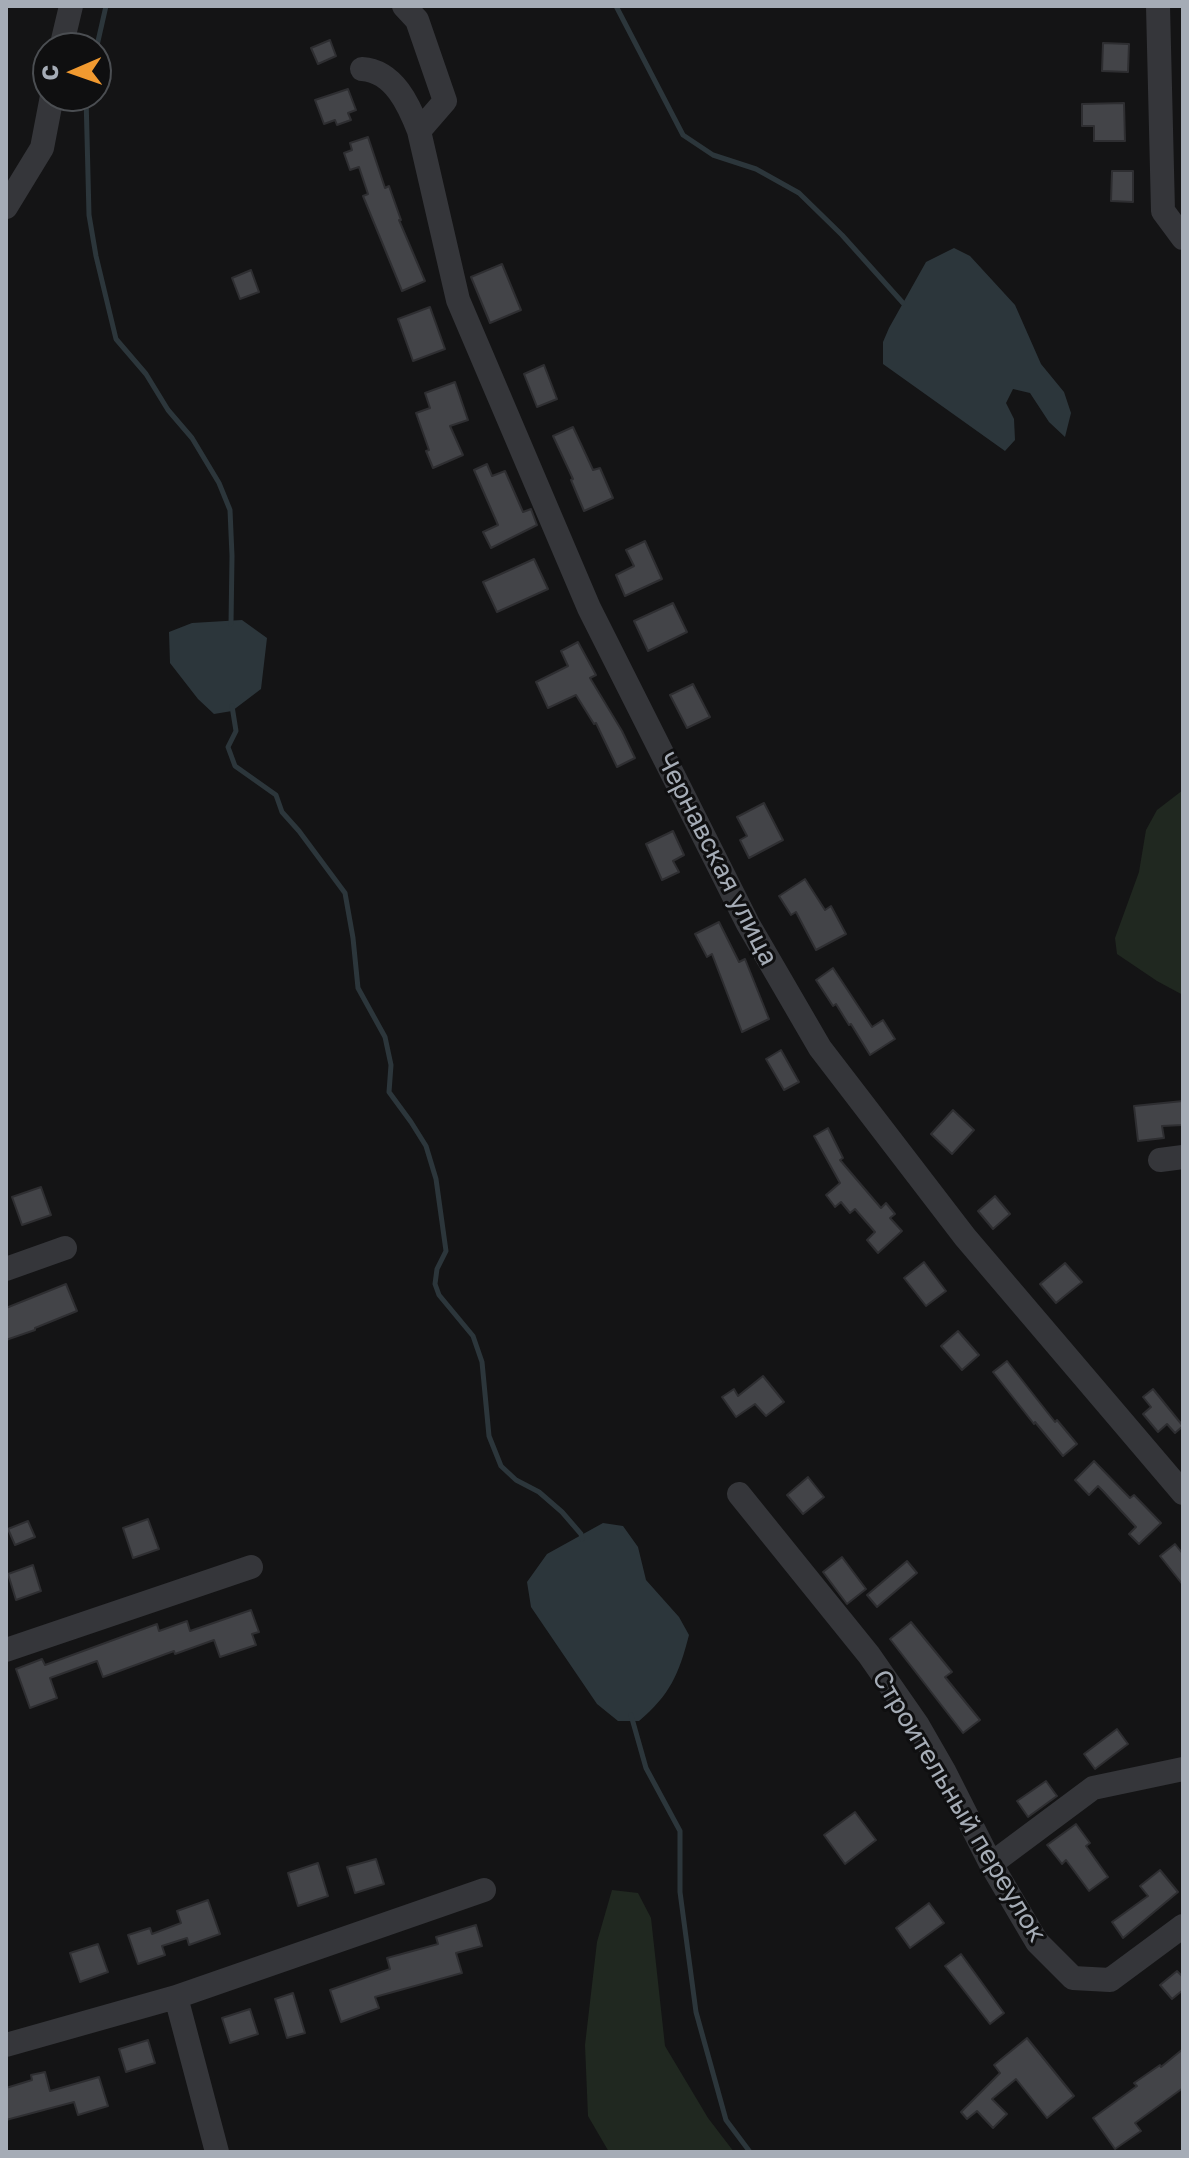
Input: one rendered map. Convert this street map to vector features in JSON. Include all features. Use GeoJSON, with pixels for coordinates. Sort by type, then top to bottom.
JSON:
{"type":"FeatureCollection","features":[{"type":"Feature","properties":{"kind":"street"},"geometry":{"type":"LineString","coordinates":[[65,32],[71,6]]}},
{"type":"Feature","properties":{"kind":"street"},"geometry":{"type":"LineString","coordinates":[[404,6],[417,20],[445,101],[419,131]]}},
{"type":"Feature","properties":{"kind":"street"},"geometry":{"type":"LineString","coordinates":[[1158,6],[1163,211],[1183,238]]}},
{"type":"Feature","properties":{"kind":"street","name":"Чернавская улица"},"geometry":{"type":"LineString","coordinates":[[362,69],[370,69],[397,88],[409,105],[419,131],[458,300],[589,608],[748,924],[820,1048],[965,1237],[1183,1493]]}},
{"type":"Feature","properties":{"kind":"street"},"geometry":{"type":"LineString","coordinates":[[6,207],[42,148],[49,112]]}},
{"type":"Feature","properties":{"kind":"street"},"geometry":{"type":"LineString","coordinates":[[6,1269],[65,1248]]}},
{"type":"Feature","properties":{"kind":"street","name":"Строительный переулок"},"geometry":{"type":"LineString","coordinates":[[739,1494],[869,1655],[944,1771],[991,1864],[1037,1942],[1073,1978],[1110,1980],[1183,1926]]}},
{"type":"Feature","properties":{"kind":"street"},"geometry":{"type":"LineString","coordinates":[[6,1650],[251,1567]]}},
{"type":"Feature","properties":{"kind":"street"},"geometry":{"type":"LineString","coordinates":[[991,1864],[1093,1788],[1183,1769]]}},
{"type":"Feature","properties":{"kind":"street"},"geometry":{"type":"LineString","coordinates":[[6,2045],[176,1997],[484,1890]]}},
{"type":"Feature","properties":{"kind":"street"},"geometry":{"type":"LineString","coordinates":[[176,1997],[217,2152]]}},
{"type":"Feature","properties":{"kind":"shaded area"},"geometry":{"type":"Polygon","coordinates":[[[954,248],[970,256],[1015,305],[1041,364],[1064,392],[1071,413],[1065,437],[1049,422],[1030,393],[1013,389],[1006,403],[1014,419],[1015,440],[1005,451],[883,364],[883,342],[926,262],[954,248]]]}},
{"type":"Feature","properties":{"kind":"shaded area"},"geometry":{"type":"Polygon","coordinates":[[[242,620],[267,638],[261,689],[232,711],[214,714],[170,663],[169,632],[192,623],[242,620]]]}},
{"type":"Feature","properties":{"kind":"shaded area"},"geometry":{"type":"Polygon","coordinates":[[[1183,790],[1183,995],[1117,954],[1115,938],[1139,872],[1146,830],[1157,810],[1183,790]]]}},
{"type":"Feature","properties":{"kind":"shaded area"},"geometry":{"type":"Polygon","coordinates":[[[603,1523],[623,1526],[638,1547],[646,1580],[679,1617],[689,1635],[672,1683],[639,1721],[618,1721],[597,1704],[531,1607],[527,1582],[547,1554],[603,1523]]]}},
{"type":"Feature","properties":{"kind":"shaded area"},"geometry":{"type":"Polygon","coordinates":[[[612,1890],[638,1893],[651,1918],[665,2046],[708,2118],[734,2152],[609,2152],[588,2116],[585,2045],[597,1942],[612,1890]]]}},
{"type":"Feature","properties":{"kind":"building"},"geometry":{"type":"Polygon","coordinates":[[[330,40],[336,56],[318,64],[311,48],[330,40]]]}},
{"type":"Feature","properties":{"kind":"building"},"geometry":{"type":"Polygon","coordinates":[[[1103,43],[1129,44],[1128,72],[1102,71],[1103,43]]]}},
{"type":"Feature","properties":{"kind":"building"},"geometry":{"type":"Polygon","coordinates":[[[348,89],[356,110],[348,113],[351,120],[337,125],[335,120],[324,124],[315,100],[348,89]]]}},
{"type":"Feature","properties":{"kind":"building"},"geometry":{"type":"Polygon","coordinates":[[[1124,103],[1125,141],[1094,141],[1094,126],[1082,126],[1082,104],[1124,103]]]}},
{"type":"Feature","properties":{"kind":"building"},"geometry":{"type":"Polygon","coordinates":[[[368,137],[385,188],[389,186],[399,220],[425,281],[402,291],[363,196],[368,194],[359,167],[350,170],[344,153],[352,150],[350,143],[368,137]]]}},
{"type":"Feature","properties":{"kind":"building"},"geometry":{"type":"Polygon","coordinates":[[[1112,171],[1133,171],[1133,202],[1111,201],[1112,171]]]}},
{"type":"Feature","properties":{"kind":"building"},"geometry":{"type":"Polygon","coordinates":[[[502,264],[521,310],[490,323],[471,277],[502,264]]]}},
{"type":"Feature","properties":{"kind":"building"},"geometry":{"type":"Polygon","coordinates":[[[251,270],[259,292],[240,299],[232,278],[251,270]]]}},
{"type":"Feature","properties":{"kind":"building"},"geometry":{"type":"Polygon","coordinates":[[[430,307],[445,349],[413,361],[398,319],[430,307]]]}},
{"type":"Feature","properties":{"kind":"building"},"geometry":{"type":"Polygon","coordinates":[[[544,365],[557,399],[537,407],[524,374],[544,365]]]}},
{"type":"Feature","properties":{"kind":"building"},"geometry":{"type":"Polygon","coordinates":[[[455,382],[468,420],[450,426],[463,455],[433,468],[416,413],[430,408],[425,393],[455,382]]]}},
{"type":"Feature","properties":{"kind":"building"},"geometry":{"type":"Polygon","coordinates":[[[573,427],[593,470],[600,468],[613,498],[584,511],[553,436],[573,427]]]}},
{"type":"Feature","properties":{"kind":"building"},"geometry":{"type":"Polygon","coordinates":[[[487,464],[492,476],[505,471],[523,512],[531,509],[537,525],[491,548],[483,532],[498,525],[474,470],[487,464]]]}},
{"type":"Feature","properties":{"kind":"building"},"geometry":{"type":"Polygon","coordinates":[[[645,541],[662,579],[625,596],[616,575],[634,566],[626,550],[645,541]]]}},
{"type":"Feature","properties":{"kind":"building"},"geometry":{"type":"Polygon","coordinates":[[[534,559],[548,589],[497,612],[483,582],[534,559]]]}},
{"type":"Feature","properties":{"kind":"building"},"geometry":{"type":"Polygon","coordinates":[[[673,603],[687,632],[648,651],[634,621],[673,603]]]}},
{"type":"Feature","properties":{"kind":"building"},"geometry":{"type":"Polygon","coordinates":[[[578,642],[596,675],[590,678],[635,758],[617,767],[596,723],[576,695],[548,708],[536,682],[568,666],[561,651],[578,642]]]}},
{"type":"Feature","properties":{"kind":"building"},"geometry":{"type":"Polygon","coordinates":[[[693,684],[710,717],[687,728],[670,695],[693,684]]]}},
{"type":"Feature","properties":{"kind":"building"},"geometry":{"type":"Polygon","coordinates":[[[764,803],[783,840],[749,858],[740,840],[747,836],[737,817],[764,803]]]}},
{"type":"Feature","properties":{"kind":"building"},"geometry":{"type":"Polygon","coordinates":[[[673,831],[684,855],[673,861],[679,872],[662,880],[646,844],[673,831]]]}},
{"type":"Feature","properties":{"kind":"building"},"geometry":{"type":"Polygon","coordinates":[[[805,879],[825,910],[831,906],[846,934],[816,950],[796,912],[791,915],[779,896],[805,879]]]}},
{"type":"Feature","properties":{"kind":"building"},"geometry":{"type":"Polygon","coordinates":[[[719,922],[739,962],[745,959],[769,1019],[742,1032],[712,954],[707,957],[695,934],[719,922]]]}},
{"type":"Feature","properties":{"kind":"building"},"geometry":{"type":"Polygon","coordinates":[[[833,968],[872,1027],[883,1020],[895,1039],[870,1055],[851,1024],[836,1004],[833,1006],[816,980],[833,968]]]}},
{"type":"Feature","properties":{"kind":"building"},"geometry":{"type":"Polygon","coordinates":[[[781,1050],[799,1082],[784,1090],[766,1059],[781,1050]]]}},
{"type":"Feature","properties":{"kind":"building"},"geometry":{"type":"Polygon","coordinates":[[[1183,1101],[1183,1125],[1162,1126],[1164,1138],[1138,1141],[1134,1106],[1183,1101]]]}},
{"type":"Feature","properties":{"kind":"building"},"geometry":{"type":"Polygon","coordinates":[[[953,1110],[974,1130],[952,1154],[931,1134],[953,1110]]]}},
{"type":"Feature","properties":{"kind":"building"},"geometry":{"type":"Polygon","coordinates":[[[828,1128],[843,1158],[840,1160],[881,1208],[886,1203],[895,1214],[890,1218],[902,1231],[878,1253],[867,1240],[875,1232],[855,1209],[850,1213],[841,1202],[835,1207],[826,1195],[840,1183],[814,1136],[828,1128]]]}},
{"type":"Feature","properties":{"kind":"building"},"geometry":{"type":"Polygon","coordinates":[[[41,1187],[51,1215],[22,1225],[12,1197],[41,1187]]]}},
{"type":"Feature","properties":{"kind":"building"},"geometry":{"type":"Polygon","coordinates":[[[995,1196],[1010,1214],[993,1229],[978,1211],[995,1196]]]}},
{"type":"Feature","properties":{"kind":"building"},"geometry":{"type":"Polygon","coordinates":[[[924,1262],[946,1291],[926,1306],[904,1278],[924,1262]]]}},
{"type":"Feature","properties":{"kind":"building"},"geometry":{"type":"Polygon","coordinates":[[[1065,1263],[1082,1282],[1056,1303],[1040,1284],[1065,1263]]]}},
{"type":"Feature","properties":{"kind":"building"},"geometry":{"type":"Polygon","coordinates":[[[66,1284],[77,1311],[6,1340],[6,1308],[66,1284]]]}},
{"type":"Feature","properties":{"kind":"building"},"geometry":{"type":"Polygon","coordinates":[[[958,1331],[979,1355],[962,1370],[941,1346],[958,1331]]]}},
{"type":"Feature","properties":{"kind":"building"},"geometry":{"type":"Polygon","coordinates":[[[1007,1361],[1055,1422],[1057,1420],[1077,1444],[1063,1456],[993,1372],[1007,1361]]]}},
{"type":"Feature","properties":{"kind":"building"},"geometry":{"type":"Polygon","coordinates":[[[763,1376],[784,1402],[766,1416],[755,1404],[736,1417],[722,1397],[734,1389],[738,1396],[763,1376]]]}},
{"type":"Feature","properties":{"kind":"building"},"geometry":{"type":"Polygon","coordinates":[[[1153,1389],[1183,1426],[1175,1433],[1167,1424],[1158,1432],[1143,1414],[1151,1407],[1143,1397],[1153,1389]]]}},
{"type":"Feature","properties":{"kind":"building"},"geometry":{"type":"Polygon","coordinates":[[[1094,1461],[1130,1498],[1134,1495],[1161,1523],[1139,1544],[1129,1534],[1136,1527],[1098,1486],[1089,1495],[1075,1480],[1094,1461]]]}},
{"type":"Feature","properties":{"kind":"building"},"geometry":{"type":"Polygon","coordinates":[[[808,1477],[824,1497],[803,1514],[787,1495],[808,1477]]]}},
{"type":"Feature","properties":{"kind":"building"},"geometry":{"type":"Polygon","coordinates":[[[148,1519],[159,1549],[133,1558],[123,1528],[148,1519]]]}},
{"type":"Feature","properties":{"kind":"building"},"geometry":{"type":"Polygon","coordinates":[[[28,1521],[35,1537],[15,1545],[8,1529],[28,1521]]]}},
{"type":"Feature","properties":{"kind":"building"},"geometry":{"type":"Polygon","coordinates":[[[1175,1544],[1183,1554],[1183,1585],[1160,1556],[1175,1544]]]}},
{"type":"Feature","properties":{"kind":"building"},"geometry":{"type":"Polygon","coordinates":[[[842,1557],[866,1589],[847,1604],[823,1572],[842,1557]]]}},
{"type":"Feature","properties":{"kind":"building"},"geometry":{"type":"Polygon","coordinates":[[[907,1561],[917,1573],[877,1607],[867,1595],[907,1561]]]}},
{"type":"Feature","properties":{"kind":"building"},"geometry":{"type":"Polygon","coordinates":[[[33,1565],[41,1591],[16,1600],[8,1574],[33,1565]]]}},
{"type":"Feature","properties":{"kind":"building"},"geometry":{"type":"Polygon","coordinates":[[[251,1610],[259,1632],[252,1634],[256,1645],[220,1657],[214,1640],[103,1677],[97,1661],[50,1678],[57,1698],[30,1708],[16,1669],[42,1659],[45,1665],[157,1624],[159,1631],[187,1621],[190,1631],[251,1610]]]}},
{"type":"Feature","properties":{"kind":"building"},"geometry":{"type":"Polygon","coordinates":[[[911,1622],[952,1672],[945,1677],[980,1720],[963,1733],[890,1639],[911,1622]]]}},
{"type":"Feature","properties":{"kind":"building"},"geometry":{"type":"Polygon","coordinates":[[[1117,1729],[1128,1744],[1095,1769],[1084,1754],[1117,1729]]]}},
{"type":"Feature","properties":{"kind":"building"},"geometry":{"type":"Polygon","coordinates":[[[1046,1781],[1057,1796],[1028,1817],[1017,1801],[1046,1781]]]}},
{"type":"Feature","properties":{"kind":"building"},"geometry":{"type":"Polygon","coordinates":[[[855,1812],[876,1840],[845,1864],[824,1835],[855,1812]]]}},
{"type":"Feature","properties":{"kind":"building"},"geometry":{"type":"Polygon","coordinates":[[[1076,1824],[1090,1843],[1086,1846],[1108,1877],[1089,1891],[1066,1860],[1062,1864],[1047,1845],[1076,1824]]]}},
{"type":"Feature","properties":{"kind":"building"},"geometry":{"type":"Polygon","coordinates":[[[376,1859],[384,1884],[355,1893],[347,1867],[376,1859]]]}},
{"type":"Feature","properties":{"kind":"building"},"geometry":{"type":"Polygon","coordinates":[[[318,1863],[328,1896],[298,1906],[288,1873],[318,1863]]]}},
{"type":"Feature","properties":{"kind":"building"},"geometry":{"type":"Polygon","coordinates":[[[1160,1870],[1178,1892],[1123,1938],[1112,1922],[1148,1896],[1140,1886],[1160,1870]]]}},
{"type":"Feature","properties":{"kind":"building"},"geometry":{"type":"Polygon","coordinates":[[[208,1900],[220,1934],[189,1945],[187,1938],[162,1946],[165,1955],[138,1964],[128,1935],[150,1928],[152,1934],[181,1923],[177,1911],[208,1900]]]}},
{"type":"Feature","properties":{"kind":"building"},"geometry":{"type":"Polygon","coordinates":[[[929,1903],[944,1923],[910,1948],[896,1928],[929,1903]]]}},
{"type":"Feature","properties":{"kind":"building"},"geometry":{"type":"Polygon","coordinates":[[[476,1925],[482,1946],[456,1953],[462,1973],[375,1997],[379,2008],[341,2022],[330,1990],[390,1969],[387,1958],[438,1944],[436,1937],[476,1925]]]}},
{"type":"Feature","properties":{"kind":"building"},"geometry":{"type":"Polygon","coordinates":[[[98,1944],[108,1972],[80,1982],[70,1953],[98,1944]]]}},
{"type":"Feature","properties":{"kind":"building"},"geometry":{"type":"Polygon","coordinates":[[[961,1954],[1004,2013],[990,2024],[945,1966],[961,1954]]]}},
{"type":"Feature","properties":{"kind":"building"},"geometry":{"type":"Polygon","coordinates":[[[1177,1971],[1183,1977],[1183,1990],[1172,1999],[1160,1985],[1177,1971]]]}},
{"type":"Feature","properties":{"kind":"building"},"geometry":{"type":"Polygon","coordinates":[[[293,1993],[305,2033],[287,2038],[275,1999],[293,1993]]]}},
{"type":"Feature","properties":{"kind":"building"},"geometry":{"type":"Polygon","coordinates":[[[250,2009],[258,2034],[230,2043],[222,2018],[250,2009]]]}},
{"type":"Feature","properties":{"kind":"building"},"geometry":{"type":"Polygon","coordinates":[[[1027,2038],[1074,2096],[1047,2118],[1016,2079],[992,2099],[1007,2114],[993,2128],[977,2111],[967,2119],[961,2112],[1000,2073],[994,2065],[1027,2038]]]}},
{"type":"Feature","properties":{"kind":"building"},"geometry":{"type":"Polygon","coordinates":[[[148,2040],[155,2063],[126,2072],[119,2049],[148,2040]]]}},
{"type":"Feature","properties":{"kind":"building"},"geometry":{"type":"Polygon","coordinates":[[[1183,2049],[1183,2088],[1135,2123],[1141,2131],[1115,2149],[1093,2118],[1137,2086],[1134,2083],[1183,2049]]]}},
{"type":"Feature","properties":{"kind":"building"},"geometry":{"type":"Polygon","coordinates":[[[45,2072],[50,2091],[99,2077],[108,2106],[78,2115],[74,2102],[6,2120],[6,2088],[32,2080],[31,2075],[45,2072]]]}},
{"type":"Feature","properties":{"kind":"waterway"},"geometry":{"type":"LineString","coordinates":[[100,32],[106,6]]}},
{"type":"Feature","properties":{"kind":"waterway"},"geometry":{"type":"LineString","coordinates":[[616,6],[683,135],[713,155],[756,169],[799,193],[903,303]]}},
{"type":"Feature","properties":{"kind":"waterway"},"geometry":{"type":"LineString","coordinates":[[86,112],[89,215],[116,339],[146,374],[168,410],[192,438],[219,483],[230,510],[231,624]]}},
{"type":"Feature","properties":{"kind":"waterway"},"geometry":{"type":"LineString","coordinates":[[232,706],[236,731],[228,747],[235,766],[276,795],[282,812],[345,893],[358,988],[385,1037],[391,1065],[389,1092],[426,1146],[436,1179],[446,1251],[437,1269],[435,1284],[439,1295],[473,1336],[482,1362],[489,1436],[501,1466],[562,1512],[582,1539]]}},
{"type":"Feature","properties":{"kind":"waterway"},"geometry":{"type":"LineString","coordinates":[[631,1715],[646,1768],[680,1831],[680,1892],[696,2012],[726,2120],[750,2152]]}}]}
